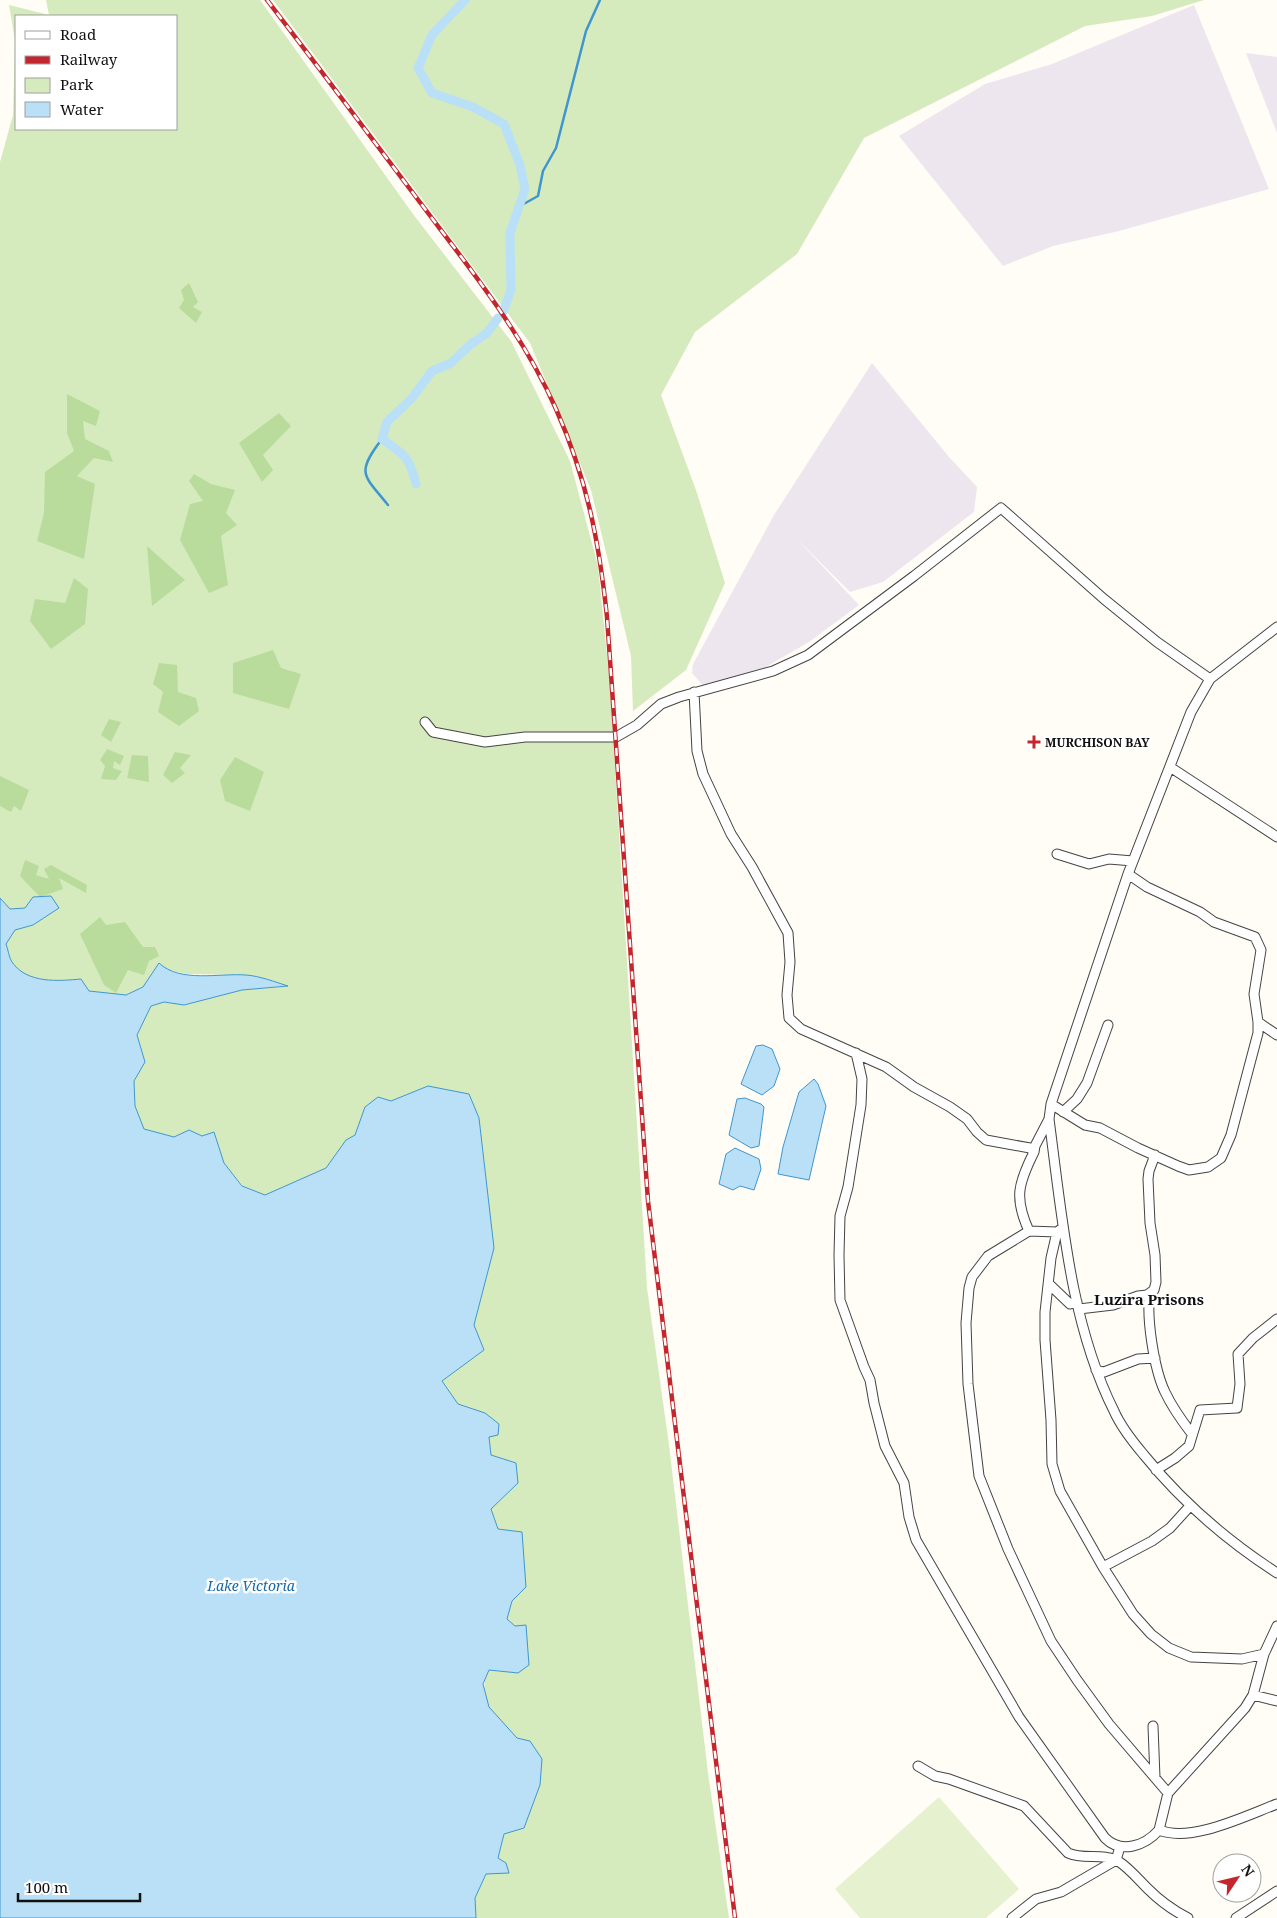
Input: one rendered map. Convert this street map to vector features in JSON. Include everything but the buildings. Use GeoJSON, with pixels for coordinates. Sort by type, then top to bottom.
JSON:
{"type":"FeatureCollection","features":[{"type":"Feature","properties":{"kind":"street"},"geometry":{"type":"LineString","coordinates":[[426,722],[433,732],[485,742],[525,737],[616,737],[637,725],[661,704],[694,692],[773,671],[808,655],[1001,508],[1149,636],[1210,679]]}},
{"type":"Feature","properties":{"kind":"street"},"geometry":{"type":"LineString","coordinates":[[1277,627],[1210,679],[1191,712],[1128,874],[1051,1104],[1049,1119],[1060,1229],[1078,1306],[1096,1370],[1114,1413],[1156,1470],[1190,1506],[1241,1550],[1277,1573]]}},
{"type":"Feature","properties":{"kind":"street"},"geometry":{"type":"LineString","coordinates":[[694,692],[697,751],[703,774],[731,834],[752,867],[788,933],[790,962],[787,995],[789,1018],[801,1029],[886,1067],[914,1088],[950,1107],[967,1119],[986,1140],[1030,1148],[1034,1152]]}},
{"type":"Feature","properties":{"kind":"street"},"geometry":{"type":"LineString","coordinates":[[1170,768],[1277,837]]}},
{"type":"Feature","properties":{"kind":"street"},"geometry":{"type":"LineString","coordinates":[[1057,854],[1089,864],[1109,858],[1133,861]]}},
{"type":"Feature","properties":{"kind":"street"},"geometry":{"type":"LineString","coordinates":[[1051,1104],[1063,1112],[1067,1112],[1085,1125],[1100,1128],[1138,1148],[1189,1170],[1208,1168],[1220,1158],[1236,1120],[1258,1033],[1254,994],[1261,950],[1255,937],[1214,922],[1200,912],[1147,887],[1128,874]]}},
{"type":"Feature","properties":{"kind":"street"},"geometry":{"type":"LineString","coordinates":[[1258,1022],[1277,1035]]}},
{"type":"Feature","properties":{"kind":"street"},"geometry":{"type":"LineString","coordinates":[[1063,1112],[1077,1099],[1087,1083],[1108,1025]]}},
{"type":"Feature","properties":{"kind":"street"},"geometry":{"type":"LineString","coordinates":[[856,1053],[862,1080],[861,1105],[848,1188],[840,1216],[840,1300],[870,1380],[885,1446],[904,1483],[909,1517],[916,1540],[1019,1717],[1105,1838],[1112,1845],[1120,1847],[1142,1843],[1152,1837],[1158,1830],[1168,1793],[1246,1708],[1253,1695],[1264,1654],[1277,1626]]}},
{"type":"Feature","properties":{"kind":"street"},"geometry":{"type":"LineString","coordinates":[[1029,1231],[1021,1213],[1020,1188],[1024,1171],[1034,1152],[1034,1146],[1049,1119]]}},
{"type":"Feature","properties":{"kind":"street"},"geometry":{"type":"LineString","coordinates":[[1049,1284],[1070,1304],[1078,1306],[1114,1305],[1138,1296],[1147,1295],[1154,1290],[1156,1282],[1155,1256],[1150,1223],[1148,1179],[1149,1170],[1155,1155]]}},
{"type":"Feature","properties":{"kind":"street"},"geometry":{"type":"LineString","coordinates":[[1060,1229],[1029,1231],[988,1256],[976,1270],[969,1288],[966,1323],[968,1384],[979,1476],[1012,1558],[1051,1641],[1104,1716],[1168,1793]]}},
{"type":"Feature","properties":{"kind":"street"},"geometry":{"type":"LineString","coordinates":[[1060,1229],[1051,1258],[1045,1312],[1052,1464],[1060,1491],[1103,1568],[1133,1614],[1151,1634],[1169,1648],[1191,1658],[1242,1659],[1264,1654]]}},
{"type":"Feature","properties":{"kind":"street"},"geometry":{"type":"LineString","coordinates":[[1150,1293],[1149,1313],[1155,1358],[1164,1391],[1179,1418],[1192,1434]]}},
{"type":"Feature","properties":{"kind":"street"},"geometry":{"type":"LineString","coordinates":[[1138,1296],[1149,1313]]}},
{"type":"Feature","properties":{"kind":"street"},"geometry":{"type":"LineString","coordinates":[[1156,1470],[1189,1446],[1200,1410],[1237,1408],[1240,1384],[1238,1354],[1252,1338],[1277,1319]]}},
{"type":"Feature","properties":{"kind":"street"},"geometry":{"type":"LineString","coordinates":[[1096,1370],[1104,1372],[1138,1359],[1155,1358]]}},
{"type":"Feature","properties":{"kind":"street"},"geometry":{"type":"LineString","coordinates":[[1103,1568],[1152,1541],[1170,1528],[1190,1506]]}},
{"type":"Feature","properties":{"kind":"street"},"geometry":{"type":"LineString","coordinates":[[1253,1695],[1277,1701]]}},
{"type":"Feature","properties":{"kind":"street"},"geometry":{"type":"LineString","coordinates":[[1153,1726],[1155,1779]]}},
{"type":"Feature","properties":{"kind":"street"},"geometry":{"type":"LineString","coordinates":[[918,1766],[935,1776],[949,1779],[1024,1806],[1068,1853],[1076,1856],[1116,1860],[1171,1909],[1188,1918]]}},
{"type":"Feature","properties":{"kind":"street"},"geometry":{"type":"LineString","coordinates":[[1158,1830],[1168,1834],[1196,1832],[1224,1824],[1277,1804]]}},
{"type":"Feature","properties":{"kind":"street"},"geometry":{"type":"LineString","coordinates":[[1012,1918],[1036,1899],[1061,1892],[1116,1860],[1120,1847]]}},
{"type":"Feature","properties":{"kind":"street"},"geometry":{"type":"LineString","coordinates":[[1236,1918],[1277,1891]]}},
{"type":"Feature","properties":{"kind":"shaded area"},"geometry":{"type":"Polygon","coordinates":[[[1194,5],[1269,189],[1119,231],[1053,246],[1003,266],[899,136],[985,84],[1052,64],[1194,5]]]}},
{"type":"Feature","properties":{"kind":"shaded area"},"geometry":{"type":"Polygon","coordinates":[[[1246,53],[1277,57],[1277,133],[1246,53]]]}},
{"type":"Feature","properties":{"kind":"shaded area"},"geometry":{"type":"Polygon","coordinates":[[[872,363],[949,457],[977,487],[974,512],[883,582],[850,592],[796,538],[859,605],[809,642],[759,671],[704,687],[692,673],[693,664],[774,515],[872,363]]]}},
{"type":"Feature","properties":{"kind":"green space"},"geometry":{"type":"Polygon","coordinates":[[[46,0],[260,0],[413,214],[511,341],[570,461],[598,566],[610,685],[647,1288],[669,1445],[708,1773],[729,1918],[476,1918],[475,1898],[486,1874],[498,1858],[504,1834],[517,1738],[495,1715],[486,1700],[485,1681],[488,1670],[518,1673],[515,1626],[507,1619],[512,1601],[498,1529],[491,1509],[518,1483],[491,1455],[485,1413],[458,1404],[442,1381],[484,1350],[474,1325],[494,1248],[479,1118],[469,1094],[428,1086],[391,1101],[365,1107],[355,1135],[346,1141],[326,1168],[265,1195],[243,1186],[224,1163],[214,1132],[202,1136],[189,1130],[174,1137],[144,1129],[135,1106],[134,1081],[145,1062],[137,1035],[151,1006],[164,1002],[184,1005],[242,990],[286,986],[248,975],[187,974],[167,970],[143,987],[125,995],[89,991],[81,979],[44,980],[34,978],[18,969],[10,958],[6,944],[15,929],[33,925],[59,908],[10,909],[0,898],[0,162],[13,115],[15,40],[15,130],[178,130],[178,15],[49,15],[46,0]]]}},
{"type":"Feature","properties":{"kind":"green space"},"geometry":{"type":"Polygon","coordinates":[[[273,0],[1204,0],[1152,16],[1085,26],[864,138],[797,254],[695,332],[661,395],[697,493],[725,583],[686,670],[633,711],[631,656],[591,490],[530,343],[273,0]]]}},
{"type":"Feature","properties":{"kind":"green space"},"geometry":{"type":"Polygon","coordinates":[[[9,5],[49,15],[15,15],[15,40],[9,5]]]}},
{"type":"Feature","properties":{"kind":"green space"},"geometry":{"type":"Polygon","coordinates":[[[189,283],[198,302],[193,307],[202,312],[196,323],[179,308],[184,300],[181,290],[189,283]]]}},
{"type":"Feature","properties":{"kind":"green space"},"geometry":{"type":"Polygon","coordinates":[[[67,394],[100,411],[96,426],[83,421],[85,439],[109,451],[113,462],[94,458],[77,476],[95,484],[84,559],[37,541],[44,513],[45,472],[74,451],[67,433],[67,394]]]}},
{"type":"Feature","properties":{"kind":"green space"},"geometry":{"type":"Polygon","coordinates":[[[279,413],[291,426],[263,455],[273,470],[262,482],[239,443],[279,413]]]}},
{"type":"Feature","properties":{"kind":"green space"},"geometry":{"type":"Polygon","coordinates":[[[194,474],[211,484],[235,490],[226,513],[237,525],[221,536],[228,585],[209,593],[180,540],[190,504],[203,501],[189,481],[194,474]]]}},
{"type":"Feature","properties":{"kind":"green space"},"geometry":{"type":"Polygon","coordinates":[[[147,546],[185,580],[152,606],[147,546]]]}},
{"type":"Feature","properties":{"kind":"green space"},"geometry":{"type":"Polygon","coordinates":[[[74,578],[88,589],[85,624],[51,649],[30,621],[35,599],[65,603],[74,578]]]}},
{"type":"Feature","properties":{"kind":"green space"},"geometry":{"type":"Polygon","coordinates":[[[273,650],[281,668],[301,674],[289,709],[233,693],[233,663],[273,650]]]}},
{"type":"Feature","properties":{"kind":"green space"},"geometry":{"type":"Polygon","coordinates":[[[159,663],[177,665],[178,692],[196,698],[199,711],[179,726],[158,712],[163,692],[153,684],[159,663]]]}},
{"type":"Feature","properties":{"kind":"green space"},"geometry":{"type":"Polygon","coordinates":[[[109,719],[121,722],[111,742],[101,735],[109,719]]]}},
{"type":"Feature","properties":{"kind":"green space"},"geometry":{"type":"Polygon","coordinates":[[[107,749],[124,756],[120,765],[114,761],[113,768],[122,771],[116,780],[101,779],[105,766],[100,760],[107,749]]]}},
{"type":"Feature","properties":{"kind":"green space"},"geometry":{"type":"Polygon","coordinates":[[[175,752],[191,755],[180,768],[185,773],[172,783],[163,775],[175,752]]]}},
{"type":"Feature","properties":{"kind":"green space"},"geometry":{"type":"Polygon","coordinates":[[[132,755],[148,756],[149,782],[127,778],[132,755]]]}},
{"type":"Feature","properties":{"kind":"green space"},"geometry":{"type":"Polygon","coordinates":[[[235,757],[264,772],[250,811],[225,801],[220,780],[235,757]]]}},
{"type":"Feature","properties":{"kind":"green space"},"geometry":{"type":"Polygon","coordinates":[[[0,776],[29,790],[21,811],[14,806],[11,812],[0,806],[0,776]]]}},
{"type":"Feature","properties":{"kind":"green space"},"geometry":{"type":"Polygon","coordinates":[[[25,860],[39,866],[36,875],[49,879],[44,869],[51,865],[87,885],[86,893],[59,878],[63,889],[40,897],[20,876],[25,860]]]}},
{"type":"Feature","properties":{"kind":"green space"},"geometry":{"type":"Polygon","coordinates":[[[100,917],[106,925],[125,922],[143,947],[155,947],[159,956],[149,961],[144,975],[128,970],[116,993],[104,985],[80,934],[100,917]]]}},
{"type":"Feature","properties":{"kind":"green space"},"geometry":{"type":"Polygon","coordinates":[[[939,1797],[1019,1889],[986,1918],[860,1918],[835,1889],[939,1797]]]}},
{"type":"Feature","properties":{"kind":"water","name":"Lake Victoria"},"geometry":{"type":"Polygon","coordinates":[[[51,896],[59,908],[33,925],[15,930],[6,944],[12,962],[18,969],[35,978],[44,980],[81,979],[89,991],[126,995],[143,987],[159,963],[178,973],[189,975],[246,975],[288,986],[242,990],[184,1005],[164,1002],[151,1006],[137,1035],[145,1062],[134,1081],[135,1106],[144,1129],[174,1137],[189,1130],[202,1136],[214,1132],[224,1163],[242,1186],[265,1195],[326,1168],[346,1140],[355,1135],[365,1107],[378,1097],[391,1101],[428,1086],[469,1094],[479,1118],[494,1248],[474,1325],[484,1350],[442,1381],[458,1404],[485,1413],[499,1424],[498,1435],[489,1437],[491,1455],[516,1463],[518,1483],[491,1509],[498,1529],[522,1532],[526,1587],[512,1601],[507,1619],[515,1626],[526,1625],[529,1665],[518,1673],[489,1670],[483,1684],[489,1707],[517,1738],[530,1741],[542,1759],[540,1785],[524,1828],[504,1834],[498,1858],[506,1863],[509,1873],[486,1874],[475,1898],[476,1918],[0,1918],[0,898],[10,909],[25,908],[33,897],[51,896]]]}},
{"type":"Feature","properties":{"kind":"water"},"geometry":{"type":"Polygon","coordinates":[[[763,1045],[772,1049],[780,1069],[774,1086],[762,1095],[741,1084],[756,1046],[763,1045]]]}},
{"type":"Feature","properties":{"kind":"water"},"geometry":{"type":"Polygon","coordinates":[[[814,1079],[818,1084],[826,1106],[809,1180],[778,1174],[783,1147],[799,1092],[814,1079]]]}},
{"type":"Feature","properties":{"kind":"water"},"geometry":{"type":"Polygon","coordinates":[[[745,1098],[764,1107],[759,1146],[751,1148],[729,1135],[737,1099],[745,1098]]]}},
{"type":"Feature","properties":{"kind":"water"},"geometry":{"type":"Polygon","coordinates":[[[735,1148],[759,1159],[761,1169],[754,1190],[740,1186],[733,1190],[719,1184],[726,1154],[735,1148]]]}},
{"type":"Feature","properties":{"kind":"waterway"},"geometry":{"type":"LineString","coordinates":[[465,0],[432,35],[418,68],[432,93],[473,107],[504,124],[520,165],[525,189],[510,233],[511,290],[503,312]]}},
{"type":"Feature","properties":{"kind":"waterway"},"geometry":{"type":"LineString","coordinates":[[520,206],[538,196],[543,171],[556,148],[586,31],[600,0]]}},
{"type":"Feature","properties":{"kind":"waterway"},"geometry":{"type":"LineString","coordinates":[[416,484],[411,467],[405,457],[382,439],[387,422],[412,398],[432,371],[451,363],[471,344],[487,333],[498,318]]}},
{"type":"Feature","properties":{"kind":"waterway"},"geometry":{"type":"LineString","coordinates":[[382,439],[368,460],[366,474],[368,480],[388,505]]}},
{"type":"Feature","properties":{"kind":"railway"},"geometry":{"type":"LineString","coordinates":[[267,0],[459,254],[512,329],[543,381],[556,409],[584,486],[596,536],[607,617],[648,1201],[735,1918]]}},
{"type":"Feature","properties":{"kind":"place","name":"MURCHISON BAY"},"geometry":{"type":"Point","coordinates":[1034,742]}},
{"type":"Feature","properties":{"kind":"district","name":"Luzira Prisons"},"geometry":{"type":"Point","coordinates":[1149,1299]}}]}
